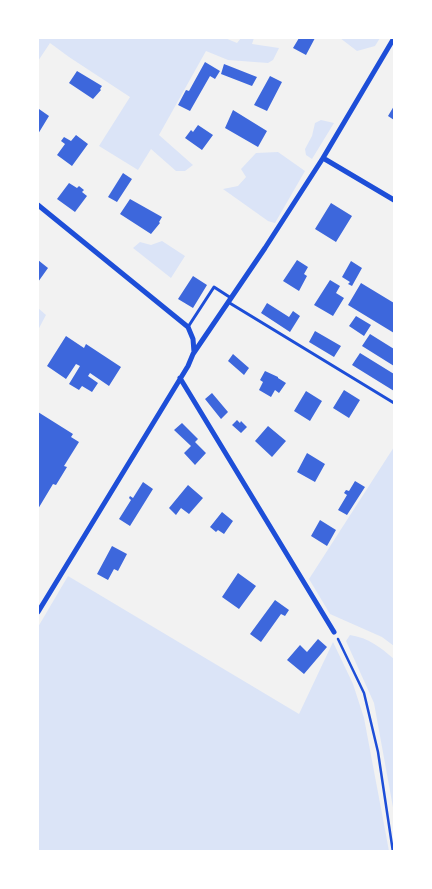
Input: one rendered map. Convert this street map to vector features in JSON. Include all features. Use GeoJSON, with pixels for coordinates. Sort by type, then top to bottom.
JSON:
{"type":"FeatureCollection","features":[{"type":"Feature","properties":{"kind":"street"},"geometry":{"type":"LineString","coordinates":[[38,612],[188,366],[193,354],[266,248],[323,158],[394,38]]}},
{"type":"Feature","properties":{"kind":"street"},"geometry":{"type":"LineString","coordinates":[[323,158],[394,200]]}},
{"type":"Feature","properties":{"kind":"street"},"geometry":{"type":"LineString","coordinates":[[38,206],[188,327],[193,338],[193,354]]}},
{"type":"Feature","properties":{"kind":"street"},"geometry":{"type":"LineString","coordinates":[[180,378],[334,632]]}},
{"type":"Feature","properties":{"kind":"lane"},"geometry":{"type":"LineString","coordinates":[[188,327],[214,287],[230,300],[394,403]]}},
{"type":"Feature","properties":{"kind":"path"},"geometry":{"type":"LineString","coordinates":[[334,632],[364,693],[378,752],[393,852]]}},
{"type":"Feature","properties":{"kind":"shaded area"},"geometry":{"type":"Polygon","coordinates":[[[38,38],[225,38],[237,43],[241,38],[254,38],[252,44],[279,48],[273,60],[268,63],[228,60],[206,51],[159,135],[193,165],[185,171],[176,171],[151,149],[138,170],[99,146],[130,97],[50,43],[38,61],[38,38]]]}},
{"type":"Feature","properties":{"kind":"shaded area"},"geometry":{"type":"Polygon","coordinates":[[[340,38],[380,38],[375,46],[357,51],[340,38]]]}},
{"type":"Feature","properties":{"kind":"shaded area"},"geometry":{"type":"Polygon","coordinates":[[[321,120],[334,123],[312,159],[306,155],[305,149],[312,136],[315,123],[321,120]]]}},
{"type":"Feature","properties":{"kind":"shaded area"},"geometry":{"type":"Polygon","coordinates":[[[278,152],[305,171],[275,223],[268,221],[223,189],[238,186],[246,177],[241,169],[256,153],[278,152]]]}},
{"type":"Feature","properties":{"kind":"shaded area"},"geometry":{"type":"Polygon","coordinates":[[[162,241],[185,256],[171,278],[133,248],[140,242],[151,245],[162,241]]]}},
{"type":"Feature","properties":{"kind":"shaded area"},"geometry":{"type":"Polygon","coordinates":[[[38,308],[46,315],[38,330],[38,308]]]}},
{"type":"Feature","properties":{"kind":"shaded area"},"geometry":{"type":"Polygon","coordinates":[[[394,447],[394,646],[382,637],[330,614],[309,579],[394,447]]]}},
{"type":"Feature","properties":{"kind":"shaded area"},"geometry":{"type":"Polygon","coordinates":[[[68,576],[299,714],[333,642],[353,684],[364,718],[389,851],[38,851],[38,627],[68,576]]]}},
{"type":"Feature","properties":{"kind":"shaded area"},"geometry":{"type":"Polygon","coordinates":[[[350,635],[363,638],[374,644],[394,659],[394,813],[374,703],[346,641],[350,635]]]}},
{"type":"Feature","properties":{"kind":"building"},"geometry":{"type":"Polygon","coordinates":[[[299,38],[315,38],[306,55],[293,48],[299,38]]]}},
{"type":"Feature","properties":{"kind":"building"},"geometry":{"type":"Polygon","coordinates":[[[205,62],[220,71],[215,79],[210,76],[190,111],[178,105],[186,90],[189,91],[205,62]]]}},
{"type":"Feature","properties":{"kind":"building"},"geometry":{"type":"Polygon","coordinates":[[[224,64],[257,77],[252,86],[221,74],[224,64]]]}},
{"type":"Feature","properties":{"kind":"building"},"geometry":{"type":"Polygon","coordinates":[[[77,71],[102,86],[93,99],[69,83],[77,71]]]}},
{"type":"Feature","properties":{"kind":"building"},"geometry":{"type":"Polygon","coordinates":[[[270,76],[282,82],[267,111],[254,105],[270,76]]]}},
{"type":"Feature","properties":{"kind":"building"},"geometry":{"type":"Polygon","coordinates":[[[394,106],[394,120],[388,116],[394,106]]]}},
{"type":"Feature","properties":{"kind":"building"},"geometry":{"type":"Polygon","coordinates":[[[39,109],[49,116],[38,134],[38,112],[39,109]]]}},
{"type":"Feature","properties":{"kind":"building"},"geometry":{"type":"Polygon","coordinates":[[[233,110],[267,131],[258,147],[225,128],[233,110]]]}},
{"type":"Feature","properties":{"kind":"building"},"geometry":{"type":"Polygon","coordinates":[[[198,125],[213,135],[202,150],[185,138],[198,125]]]}},
{"type":"Feature","properties":{"kind":"building"},"geometry":{"type":"Polygon","coordinates":[[[76,135],[88,144],[72,166],[57,155],[65,144],[61,141],[64,137],[71,141],[76,135]]]}},
{"type":"Feature","properties":{"kind":"building"},"geometry":{"type":"Polygon","coordinates":[[[123,173],[132,179],[117,202],[108,197],[123,173]]]}},
{"type":"Feature","properties":{"kind":"building"},"geometry":{"type":"Polygon","coordinates":[[[69,183],[77,188],[79,186],[87,196],[75,212],[57,199],[69,183]]]}},
{"type":"Feature","properties":{"kind":"building"},"geometry":{"type":"Polygon","coordinates":[[[130,199],[162,217],[160,223],[151,234],[120,214],[130,199]]]}},
{"type":"Feature","properties":{"kind":"building"},"geometry":{"type":"Polygon","coordinates":[[[331,203],[352,216],[336,242],[315,229],[331,203]]]}},
{"type":"Feature","properties":{"kind":"building"},"geometry":{"type":"Polygon","coordinates":[[[38,260],[48,268],[38,282],[38,260]]]}},
{"type":"Feature","properties":{"kind":"building"},"geometry":{"type":"Polygon","coordinates":[[[297,260],[308,267],[304,274],[307,276],[299,291],[283,281],[297,260]]]}},
{"type":"Feature","properties":{"kind":"building"},"geometry":{"type":"Polygon","coordinates":[[[351,261],[362,268],[352,286],[348,284],[350,282],[342,277],[351,261]]]}},
{"type":"Feature","properties":{"kind":"building"},"geometry":{"type":"Polygon","coordinates":[[[193,276],[207,285],[193,308],[178,299],[193,276]]]}},
{"type":"Feature","properties":{"kind":"building"},"geometry":{"type":"Polygon","coordinates":[[[330,280],[340,286],[336,293],[344,298],[333,316],[314,305],[330,280]]]}},
{"type":"Feature","properties":{"kind":"building"},"geometry":{"type":"Polygon","coordinates":[[[361,283],[394,303],[394,333],[348,305],[361,283]]]}},
{"type":"Feature","properties":{"kind":"building"},"geometry":{"type":"Polygon","coordinates":[[[267,303],[289,317],[293,311],[300,316],[290,332],[261,313],[267,303]]]}},
{"type":"Feature","properties":{"kind":"building"},"geometry":{"type":"Polygon","coordinates":[[[356,316],[371,325],[364,336],[349,326],[356,316]]]}},
{"type":"Feature","properties":{"kind":"building"},"geometry":{"type":"Polygon","coordinates":[[[315,331],[341,346],[334,357],[309,342],[315,331]]]}},
{"type":"Feature","properties":{"kind":"building"},"geometry":{"type":"Polygon","coordinates":[[[370,334],[394,349],[394,366],[362,346],[370,334]]]}},
{"type":"Feature","properties":{"kind":"building"},"geometry":{"type":"Polygon","coordinates":[[[66,336],[84,348],[86,344],[121,367],[109,386],[90,373],[88,376],[98,383],[92,392],[82,386],[79,390],[69,384],[80,366],[76,364],[66,379],[47,366],[66,336]]]}},
{"type":"Feature","properties":{"kind":"building"},"geometry":{"type":"Polygon","coordinates":[[[360,353],[394,374],[394,391],[352,365],[360,353]]]}},
{"type":"Feature","properties":{"kind":"building"},"geometry":{"type":"Polygon","coordinates":[[[233,354],[249,368],[244,375],[228,361],[233,354]]]}},
{"type":"Feature","properties":{"kind":"building"},"geometry":{"type":"Polygon","coordinates":[[[265,371],[286,383],[279,393],[275,390],[271,397],[259,390],[263,382],[260,380],[265,371]]]}},
{"type":"Feature","properties":{"kind":"building"},"geometry":{"type":"Polygon","coordinates":[[[344,390],[360,400],[349,418],[333,408],[344,390]]]}},
{"type":"Feature","properties":{"kind":"building"},"geometry":{"type":"Polygon","coordinates":[[[306,391],[322,401],[310,421],[294,411],[306,391]]]}},
{"type":"Feature","properties":{"kind":"building"},"geometry":{"type":"Polygon","coordinates":[[[212,393],[228,412],[221,419],[205,399],[212,393]]]}},
{"type":"Feature","properties":{"kind":"building"},"geometry":{"type":"Polygon","coordinates":[[[38,412],[73,434],[71,437],[79,442],[64,466],[67,467],[56,485],[53,484],[38,509],[38,412]]]}},
{"type":"Feature","properties":{"kind":"building"},"geometry":{"type":"Polygon","coordinates":[[[237,420],[247,427],[241,433],[232,425],[237,420]]]}},
{"type":"Feature","properties":{"kind":"building"},"geometry":{"type":"Polygon","coordinates":[[[182,423],[198,439],[195,442],[206,453],[195,465],[184,453],[191,446],[174,430],[182,423]]]}},
{"type":"Feature","properties":{"kind":"building"},"geometry":{"type":"Polygon","coordinates":[[[268,426],[286,441],[272,457],[255,441],[268,426]]]}},
{"type":"Feature","properties":{"kind":"building"},"geometry":{"type":"Polygon","coordinates":[[[307,453],[325,464],[315,482],[297,472],[307,453]]]}},
{"type":"Feature","properties":{"kind":"building"},"geometry":{"type":"Polygon","coordinates":[[[355,481],[365,487],[347,515],[338,510],[347,495],[344,493],[346,490],[349,491],[355,481]]]}},
{"type":"Feature","properties":{"kind":"building"},"geometry":{"type":"Polygon","coordinates":[[[143,482],[153,489],[130,526],[119,519],[131,500],[130,496],[133,498],[143,482]]]}},
{"type":"Feature","properties":{"kind":"building"},"geometry":{"type":"Polygon","coordinates":[[[188,485],[203,498],[189,514],[181,508],[176,515],[169,508],[188,485]]]}},
{"type":"Feature","properties":{"kind":"building"},"geometry":{"type":"Polygon","coordinates":[[[222,512],[233,521],[224,534],[218,530],[216,532],[210,527],[222,512]]]}},
{"type":"Feature","properties":{"kind":"building"},"geometry":{"type":"Polygon","coordinates":[[[320,520],[336,530],[327,546],[311,536],[320,520]]]}},
{"type":"Feature","properties":{"kind":"building"},"geometry":{"type":"Polygon","coordinates":[[[112,546],[127,554],[118,571],[114,569],[108,580],[97,574],[112,546]]]}},
{"type":"Feature","properties":{"kind":"building"},"geometry":{"type":"Polygon","coordinates":[[[238,573],[256,586],[239,609],[222,597],[238,573]]]}},
{"type":"Feature","properties":{"kind":"building"},"geometry":{"type":"Polygon","coordinates":[[[275,600],[289,610],[285,616],[281,614],[261,642],[250,634],[275,600]]]}},
{"type":"Feature","properties":{"kind":"building"},"geometry":{"type":"Polygon","coordinates":[[[318,639],[327,647],[304,674],[287,660],[300,645],[307,652],[318,639]]]}}]}
